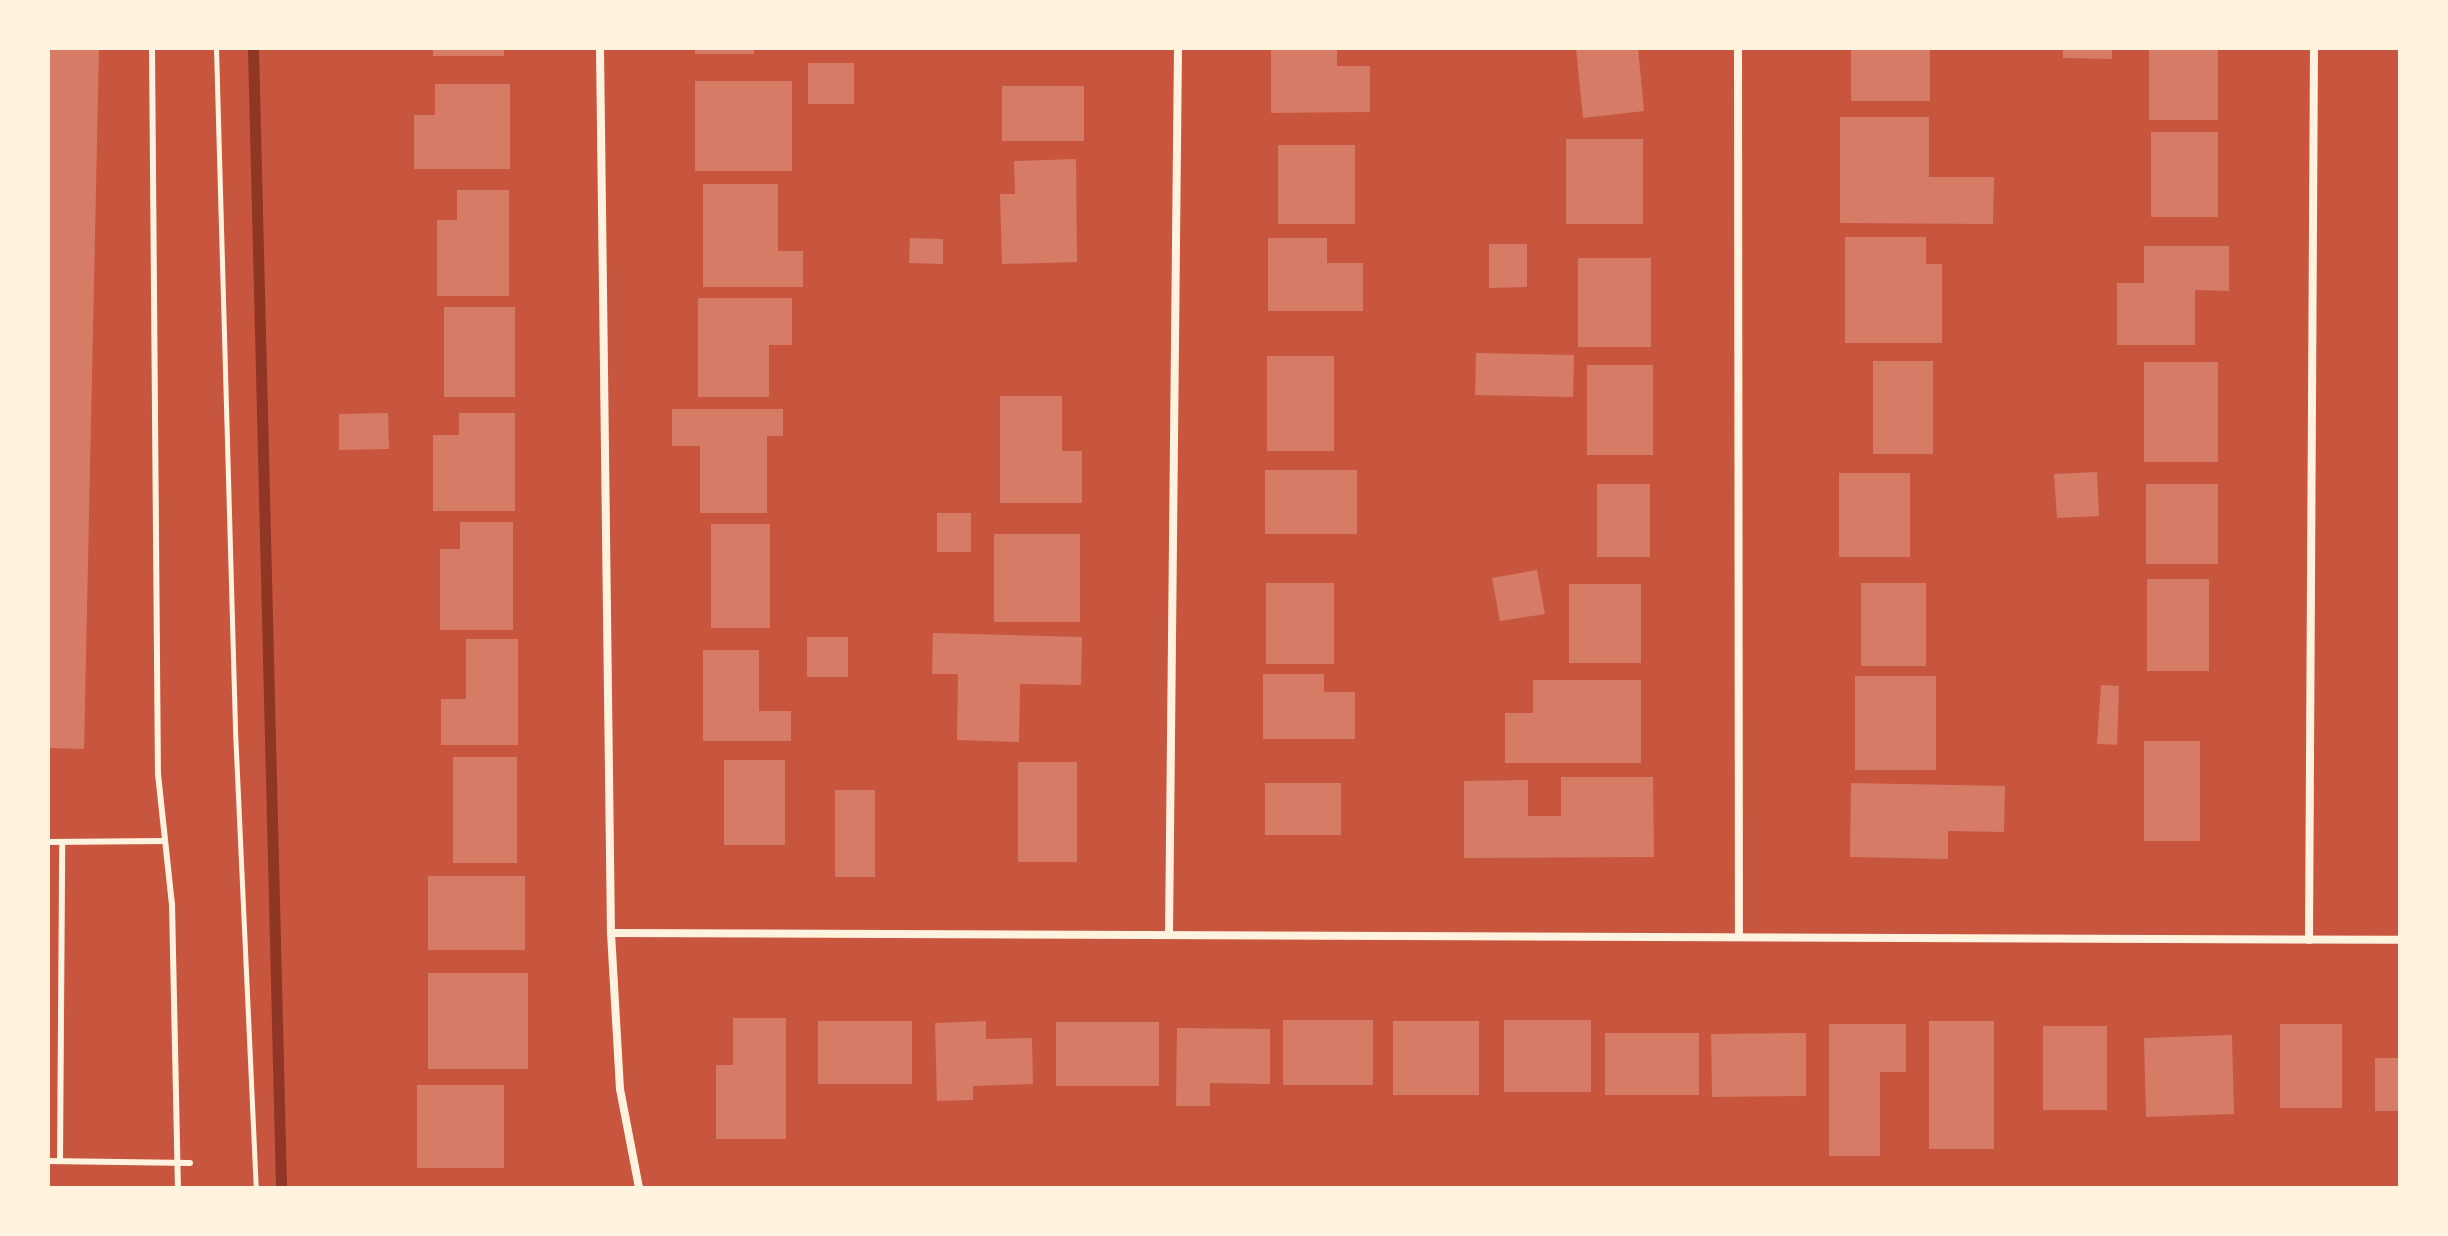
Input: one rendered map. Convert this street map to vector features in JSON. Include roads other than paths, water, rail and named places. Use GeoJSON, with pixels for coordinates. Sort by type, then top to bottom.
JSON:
{"type":"FeatureCollection","features":[{"type":"Feature","properties":{"kind":"street"},"geometry":{"type":"LineString","coordinates":[[600,48],[611,933],[620,1089],[639,1188]]}},
{"type":"Feature","properties":{"kind":"street"},"geometry":{"type":"LineString","coordinates":[[1169,935],[1178,48]]}},
{"type":"Feature","properties":{"kind":"street"},"geometry":{"type":"LineString","coordinates":[[1738,48],[1739,937]]}},
{"type":"Feature","properties":{"kind":"street"},"geometry":{"type":"LineString","coordinates":[[2309,940],[2314,48]]}},
{"type":"Feature","properties":{"kind":"street"},"geometry":{"type":"LineString","coordinates":[[611,933],[2400,940]]}},
{"type":"Feature","properties":{"kind":"lane"},"geometry":{"type":"LineString","coordinates":[[152,48],[158,774],[172,904],[178,1188]]}},
{"type":"Feature","properties":{"kind":"lane"},"geometry":{"type":"LineString","coordinates":[[48,842],[165,841]]}},
{"type":"Feature","properties":{"kind":"lane"},"geometry":{"type":"LineString","coordinates":[[60,1161],[62,842]]}},
{"type":"Feature","properties":{"kind":"lane"},"geometry":{"type":"LineString","coordinates":[[48,1161],[190,1163]]}},
{"type":"Feature","properties":{"kind":"waterway"},"geometry":{"type":"LineString","coordinates":[[253,48],[281,1188]]}}]}
